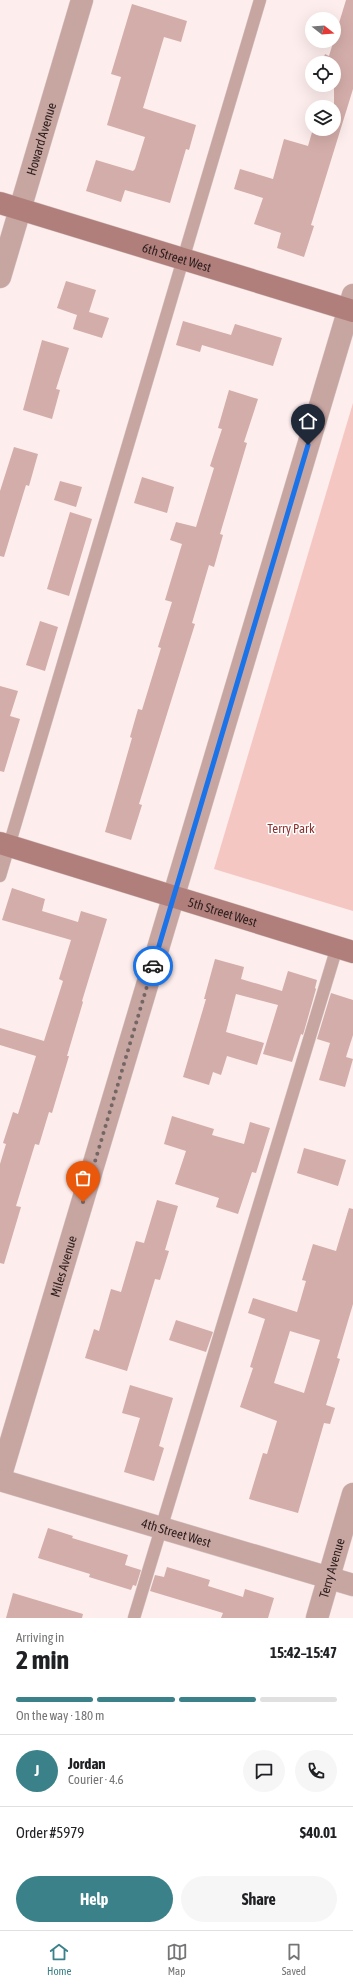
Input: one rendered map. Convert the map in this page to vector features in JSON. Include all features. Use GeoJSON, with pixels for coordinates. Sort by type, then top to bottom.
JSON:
{"type":"FeatureCollection","features":[{"type":"Feature","properties":{"kind":"street","name":"Howard Avenue"},"geometry":{"type":"LineString","coordinates":[[0,277],[10,206],[82,0]]}},
{"type":"Feature","properties":{"kind":"street","name":"6th Street West"},"geometry":{"type":"LineString","coordinates":[[10,206],[183,260],[352,305]]}},
{"type":"Feature","properties":{"kind":"street","name":"Miles Avenue"},"geometry":{"type":"LineString","coordinates":[[0,1479],[352,305]]}},
{"type":"Feature","properties":{"kind":"street","name":"5th Street West"},"geometry":{"type":"LineString","coordinates":[[5,844],[345,950]]}},
{"type":"Feature","properties":{"kind":"street","name":"4th Street West"},"geometry":{"type":"LineString","coordinates":[[0,1479],[353,1585]]}},
{"type":"Feature","properties":{"kind":"street","name":"Terry Avenue"},"geometry":{"type":"LineString","coordinates":[[316,1618],[353,1494]]}},
{"type":"Feature","properties":{"kind":"lane"},"geometry":{"type":"LineString","coordinates":[[0,876],[5,844],[183,260],[260,0]]}},
{"type":"Feature","properties":{"kind":"lane"},"geometry":{"type":"LineString","coordinates":[[134,1618],[161,1528],[345,950]]}},
{"type":"Feature","properties":{"kind":"green space","name":"Terry Park"},"geometry":{"type":"Polygon","coordinates":[[[353,403],[353,911],[214,869],[353,403]]]}},
{"type":"Feature","properties":{"kind":"building"},"geometry":{"type":"Polygon","coordinates":[[[346,0],[353,0],[353,89],[341,128],[341,100],[334,100],[334,92],[341,92],[341,56],[329,56],[331,48],[341,48],[341,16],[346,0]]]}},
{"type":"Feature","properties":{"kind":"building"},"geometry":{"type":"Polygon","coordinates":[[[132,4],[187,21],[181,42],[164,37],[143,108],[196,125],[189,150],[186,149],[170,203],[125,190],[121,202],[86,191],[96,160],[133,171],[135,169],[145,137],[107,125],[121,77],[111,74],[132,4]]]}},
{"type":"Feature","properties":{"kind":"building"},"geometry":{"type":"Polygon","coordinates":[[[311,136],[338,136],[311,225],[314,226],[304,257],[277,248],[281,233],[254,224],[263,198],[234,189],[240,169],[273,179],[284,139],[308,146],[311,136]]]}},
{"type":"Feature","properties":{"kind":"building"},"geometry":{"type":"Polygon","coordinates":[[[66,281],[96,290],[89,312],[109,318],[102,338],[73,329],[77,315],[57,308],[66,281]]]}},
{"type":"Feature","properties":{"kind":"building"},"geometry":{"type":"Polygon","coordinates":[[[183,321],[231,335],[235,324],[282,338],[273,366],[202,345],[200,352],[176,345],[183,321]]]}},
{"type":"Feature","properties":{"kind":"building"},"geometry":{"type":"Polygon","coordinates":[[[42,340],[69,348],[56,389],[60,390],[52,419],[23,410],[42,340]]]}},
{"type":"Feature","properties":{"kind":"building"},"geometry":{"type":"Polygon","coordinates":[[[229,390],[258,399],[244,442],[247,443],[220,534],[223,535],[214,567],[209,565],[192,623],[195,624],[139,804],[142,805],[131,840],[105,832],[132,738],[130,737],[138,709],[142,710],[161,648],[158,647],[172,602],[165,600],[182,544],[170,540],[176,522],[196,527],[214,468],[210,466],[222,429],[218,428],[229,390]]]}},
{"type":"Feature","properties":{"kind":"building"},"geometry":{"type":"Polygon","coordinates":[[[14,447],[38,454],[29,486],[26,485],[4,557],[0,556],[0,491],[14,447]]]}},
{"type":"Feature","properties":{"kind":"building"},"geometry":{"type":"Polygon","coordinates":[[[142,477],[174,487],[167,513],[134,503],[142,477]]]}},
{"type":"Feature","properties":{"kind":"building"},"geometry":{"type":"Polygon","coordinates":[[[60,481],[82,487],[76,507],[54,500],[60,481]]]}},
{"type":"Feature","properties":{"kind":"building"},"geometry":{"type":"Polygon","coordinates":[[[70,512],[92,519],[69,596],[47,589],[70,512]]]}},
{"type":"Feature","properties":{"kind":"building"},"geometry":{"type":"Polygon","coordinates":[[[40,621],[58,627],[45,671],[26,665],[40,621]]]}},
{"type":"Feature","properties":{"kind":"building"},"geometry":{"type":"Polygon","coordinates":[[[0,686],[18,691],[10,716],[20,719],[4,772],[0,771],[0,686]]]}},
{"type":"Feature","properties":{"kind":"building"},"geometry":{"type":"Polygon","coordinates":[[[12,888],[45,899],[42,911],[78,922],[81,911],[107,919],[82,1001],[83,1002],[67,1056],[69,1056],[52,1113],[49,1112],[39,1145],[35,1144],[16,1206],[21,1207],[4,1264],[0,1263],[0,1164],[6,1144],[3,1143],[13,1112],[18,1114],[36,1056],[0,1045],[0,1028],[44,1041],[63,981],[59,979],[71,940],[2,920],[12,888]]]}},
{"type":"Feature","properties":{"kind":"building"},"geometry":{"type":"Polygon","coordinates":[[[215,959],[244,967],[241,979],[282,991],[288,971],[317,980],[316,989],[303,1035],[301,1034],[292,1062],[263,1054],[278,1005],[236,994],[226,1032],[264,1043],[257,1065],[227,1056],[221,1075],[213,1072],[209,1085],[183,1077],[206,999],[204,999],[215,959]]]}},
{"type":"Feature","properties":{"kind":"building"},"geometry":{"type":"Polygon","coordinates":[[[331,993],[353,1000],[353,1035],[346,1057],[353,1059],[345,1087],[319,1080],[330,1043],[317,1039],[331,993]]]}},
{"type":"Feature","properties":{"kind":"building"},"geometry":{"type":"Polygon","coordinates":[[[172,1116],[214,1129],[212,1135],[244,1144],[250,1122],[270,1128],[256,1173],[252,1172],[238,1214],[216,1207],[219,1198],[175,1184],[186,1151],[164,1144],[172,1116]]]}},
{"type":"Feature","properties":{"kind":"building"},"geometry":{"type":"Polygon","coordinates":[[[304,1148],[346,1160],[338,1186],[297,1173],[304,1148]]]}},
{"type":"Feature","properties":{"kind":"building"},"geometry":{"type":"Polygon","coordinates":[[[157,1200],[178,1206],[165,1250],[169,1251],[160,1280],[155,1279],[127,1371],[85,1358],[94,1329],[99,1331],[111,1289],[121,1292],[136,1241],[144,1243],[157,1200]]]}},
{"type":"Feature","properties":{"kind":"building"},"geometry":{"type":"Polygon","coordinates":[[[349,1208],[353,1209],[353,1304],[337,1358],[340,1359],[326,1405],[335,1408],[330,1424],[324,1423],[298,1513],[249,1499],[263,1453],[267,1454],[277,1421],[240,1407],[253,1368],[250,1367],[265,1319],[248,1313],[253,1298],[297,1312],[306,1281],[302,1280],[313,1244],[336,1251],[349,1208]],[[290,1331],[274,1383],[304,1393],[320,1340],[290,1331]]]}},
{"type":"Feature","properties":{"kind":"building"},"geometry":{"type":"Polygon","coordinates":[[[176,1320],[213,1332],[206,1352],[169,1340],[176,1320]]]}},
{"type":"Feature","properties":{"kind":"building"},"geometry":{"type":"Polygon","coordinates":[[[130,1385],[173,1398],[159,1446],[164,1448],[154,1481],[124,1472],[140,1418],[122,1413],[130,1385]]]}},
{"type":"Feature","properties":{"kind":"building"},"geometry":{"type":"Polygon","coordinates":[[[48,1528],[73,1536],[72,1538],[128,1555],[125,1565],[141,1570],[136,1586],[133,1585],[131,1590],[89,1577],[90,1574],[38,1558],[48,1528]]]}},
{"type":"Feature","properties":{"kind":"building"},"geometry":{"type":"Polygon","coordinates":[[[167,1567],[210,1580],[208,1586],[243,1597],[245,1589],[274,1598],[268,1618],[221,1618],[223,1613],[150,1591],[155,1575],[164,1577],[167,1567]]]}},
{"type":"Feature","properties":{"kind":"building"},"geometry":{"type":"Polygon","coordinates":[[[13,1593],[83,1614],[82,1618],[6,1618],[13,1593]]]}},
{"type":"Feature","properties":{"kind":"way so far"},"geometry":{"type":"LineString","coordinates":[[83,1202],[153,966]]}},
{"type":"Feature","properties":{"kind":"route"},"geometry":{"type":"LineString","coordinates":[[153,966],[308,445]]}}]}
